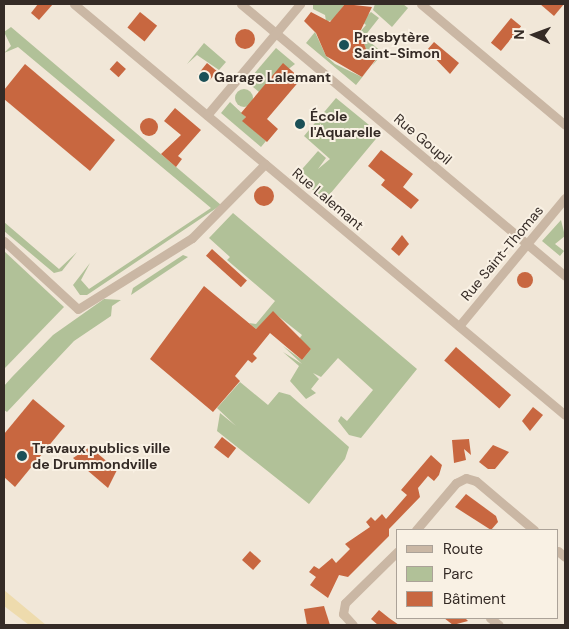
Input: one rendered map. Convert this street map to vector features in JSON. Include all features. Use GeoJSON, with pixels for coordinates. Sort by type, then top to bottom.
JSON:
{"type":"FeatureCollection","features":[{"type":"Feature","properties":{"kind":"street","name":"Rue Lalemant"},"geometry":{"type":"LineString","coordinates":[[74,4],[565,416]]}},
{"type":"Feature","properties":{"kind":"street","name":"Rue Goupil"},"geometry":{"type":"LineString","coordinates":[[241,4],[565,276]]}},
{"type":"Feature","properties":{"kind":"street"},"geometry":{"type":"LineString","coordinates":[[207,115],[300,4]]}},
{"type":"Feature","properties":{"kind":"street"},"geometry":{"type":"LineString","coordinates":[[421,4],[565,125]]}},
{"type":"Feature","properties":{"kind":"street"},"geometry":{"type":"LineString","coordinates":[[4,241],[78,309],[192,238],[265,164]]}},
{"type":"Feature","properties":{"kind":"street","name":"Rue Saint-Thomas"},"geometry":{"type":"LineString","coordinates":[[459,326],[565,198]]}},
{"type":"Feature","properties":{"kind":"street"},"geometry":{"type":"LineString","coordinates":[[417,529],[456,483],[466,478],[476,481],[533,529]]}},
{"type":"Feature","properties":{"kind":"street"},"geometry":{"type":"LineString","coordinates":[[353,625],[343,614],[347,600],[396,553]]}},
{"type":"Feature","properties":{"kind":"green space"},"geometry":{"type":"Polygon","coordinates":[[[313,4],[345,4],[337,14],[344,20],[326,21],[325,15],[313,9],[313,4]]]}},
{"type":"Feature","properties":{"kind":"green space"},"geometry":{"type":"Polygon","coordinates":[[[375,4],[403,4],[408,8],[392,27],[373,10],[375,4]]]}},
{"type":"Feature","properties":{"kind":"green space"},"geometry":{"type":"Polygon","coordinates":[[[371,12],[379,18],[364,37],[383,53],[372,66],[377,58],[366,49],[360,32],[366,25],[361,21],[371,12]]]}},
{"type":"Feature","properties":{"kind":"green space"},"geometry":{"type":"Polygon","coordinates":[[[11,27],[221,205],[87,295],[80,295],[73,285],[90,263],[81,280],[89,289],[211,208],[18,47],[4,53],[11,46],[4,32],[11,27]]]}},
{"type":"Feature","properties":{"kind":"green space"},"geometry":{"type":"Polygon","coordinates":[[[315,32],[326,56],[335,64],[362,77],[368,70],[356,85],[306,43],[315,32]]]}},
{"type":"Feature","properties":{"kind":"green space"},"geometry":{"type":"Polygon","coordinates":[[[204,43],[226,62],[219,70],[197,55],[187,64],[204,43]]]}},
{"type":"Feature","properties":{"kind":"green space"},"geometry":{"type":"Polygon","coordinates":[[[276,48],[295,64],[259,92],[247,82],[276,48]]]}},
{"type":"Feature","properties":{"kind":"green space"},"geometry":{"type":"Polygon","coordinates":[[[240,89],[248,89],[253,94],[251,105],[240,107],[235,102],[235,94],[240,89]]]}},
{"type":"Feature","properties":{"kind":"green space"},"geometry":{"type":"Polygon","coordinates":[[[336,98],[380,134],[325,200],[296,176],[318,151],[326,158],[318,169],[330,159],[304,136],[336,98]]]}},
{"type":"Feature","properties":{"kind":"green space"},"geometry":{"type":"Polygon","coordinates":[[[230,102],[246,117],[243,121],[266,141],[261,147],[221,113],[230,102]]]}},
{"type":"Feature","properties":{"kind":"green space"},"geometry":{"type":"Polygon","coordinates":[[[233,213],[417,369],[361,438],[349,435],[338,421],[341,416],[347,421],[373,390],[338,358],[321,377],[313,373],[319,379],[311,389],[316,393],[306,399],[290,381],[299,366],[283,352],[302,364],[283,346],[302,360],[311,349],[299,339],[302,335],[273,312],[256,329],[249,323],[256,324],[275,301],[227,260],[230,257],[209,238],[233,213]]]}},
{"type":"Feature","properties":{"kind":"green space"},"geometry":{"type":"Polygon","coordinates":[[[561,220],[565,236],[555,244],[564,251],[560,256],[542,241],[561,220]]]}},
{"type":"Feature","properties":{"kind":"green space"},"geometry":{"type":"Polygon","coordinates":[[[4,222],[59,269],[77,252],[62,271],[54,273],[4,231],[4,222]]]}},
{"type":"Feature","properties":{"kind":"green space"},"geometry":{"type":"Polygon","coordinates":[[[4,251],[64,307],[4,369],[4,251]]]}},
{"type":"Feature","properties":{"kind":"green space"},"geometry":{"type":"Polygon","coordinates":[[[183,255],[188,257],[131,295],[133,288],[183,255]]]}},
{"type":"Feature","properties":{"kind":"green space"},"geometry":{"type":"Polygon","coordinates":[[[104,299],[121,300],[112,306],[111,316],[74,341],[7,412],[4,410],[4,386],[12,377],[53,335],[104,299]]]}},
{"type":"Feature","properties":{"kind":"green space"},"geometry":{"type":"Polygon","coordinates":[[[240,382],[268,405],[279,392],[290,395],[349,447],[345,459],[309,504],[217,431],[220,413],[236,426],[217,408],[240,382]]]}},
{"type":"Feature","properties":{"kind":"sand"},"geometry":{"type":"Polygon","coordinates":[[[4,590],[46,625],[29,625],[4,606],[4,590]]]}},
{"type":"Feature","properties":{"kind":"building"},"geometry":{"type":"Polygon","coordinates":[[[38,4],[53,4],[39,20],[31,13],[38,4]]]}},
{"type":"Feature","properties":{"kind":"building","name":"Presbytère Saint-Simon"},"geometry":{"type":"Polygon","coordinates":[[[345,4],[372,7],[360,32],[366,49],[377,58],[362,77],[326,56],[316,33],[304,21],[311,12],[330,22],[345,4]]]}},
{"type":"Feature","properties":{"kind":"building"},"geometry":{"type":"Polygon","coordinates":[[[540,4],[564,4],[554,16],[540,4]]]}},
{"type":"Feature","properties":{"kind":"building"},"geometry":{"type":"Polygon","coordinates":[[[140,12],[157,26],[145,41],[127,28],[140,12]]]}},
{"type":"Feature","properties":{"kind":"building"},"geometry":{"type":"Polygon","coordinates":[[[511,18],[521,26],[501,51],[491,43],[511,18]]]}},
{"type":"Feature","properties":{"kind":"building"},"geometry":{"type":"Polygon","coordinates":[[[245,29],[252,32],[255,39],[252,46],[245,49],[238,46],[235,39],[238,32],[245,29]]]}},
{"type":"Feature","properties":{"kind":"building"},"geometry":{"type":"Polygon","coordinates":[[[434,42],[459,63],[450,74],[427,50],[434,42]]]}},
{"type":"Feature","properties":{"kind":"building"},"geometry":{"type":"Polygon","coordinates":[[[117,61],[126,69],[119,77],[110,69],[117,61]]]}},
{"type":"Feature","properties":{"kind":"building"},"geometry":{"type":"Polygon","coordinates":[[[207,63],[217,71],[208,83],[198,75],[207,63]]]}},
{"type":"Feature","properties":{"kind":"building"},"geometry":{"type":"Polygon","coordinates":[[[283,63],[301,79],[267,119],[278,129],[267,142],[242,121],[246,117],[241,113],[283,63]]]}},
{"type":"Feature","properties":{"kind":"building"},"geometry":{"type":"Polygon","coordinates":[[[25,64],[115,140],[90,171],[4,99],[4,90],[25,64]]]}},
{"type":"Feature","properties":{"kind":"building"},"geometry":{"type":"Polygon","coordinates":[[[175,108],[201,130],[178,156],[182,159],[176,167],[161,154],[181,135],[164,121],[175,108]]]}},
{"type":"Feature","properties":{"kind":"building"},"geometry":{"type":"Polygon","coordinates":[[[145,118],[153,118],[158,123],[156,134],[145,136],[140,131],[140,123],[145,118]]]}},
{"type":"Feature","properties":{"kind":"building"},"geometry":{"type":"Polygon","coordinates":[[[381,150],[413,174],[403,187],[419,200],[411,209],[381,185],[385,180],[368,166],[381,150]]]}},
{"type":"Feature","properties":{"kind":"building"},"geometry":{"type":"Polygon","coordinates":[[[264,186],[271,189],[274,196],[271,203],[264,206],[257,203],[254,196],[257,189],[264,186]]]}},
{"type":"Feature","properties":{"kind":"building"},"geometry":{"type":"Polygon","coordinates":[[[402,235],[409,244],[399,256],[391,249],[402,235]]]}},
{"type":"Feature","properties":{"kind":"building"},"geometry":{"type":"Polygon","coordinates":[[[212,249],[247,280],[241,287],[206,256],[212,249]]]}},
{"type":"Feature","properties":{"kind":"building"},"geometry":{"type":"Polygon","coordinates":[[[525,272],[533,280],[525,288],[517,280],[525,272]]]}},
{"type":"Feature","properties":{"kind":"building"},"geometry":{"type":"Polygon","coordinates":[[[204,286],[256,329],[273,311],[311,349],[302,360],[270,333],[253,354],[257,358],[252,363],[248,360],[235,376],[240,381],[213,412],[150,359],[204,286]]]}},
{"type":"Feature","properties":{"kind":"building"},"geometry":{"type":"Polygon","coordinates":[[[456,347],[511,395],[499,408],[444,361],[456,347]]]}},
{"type":"Feature","properties":{"kind":"building","name":"Travaux publics ville de Drummondville"},"geometry":{"type":"Polygon","coordinates":[[[33,399],[65,426],[15,487],[4,477],[4,434],[33,399]]]}},
{"type":"Feature","properties":{"kind":"building"},"geometry":{"type":"Polygon","coordinates":[[[533,407],[543,415],[530,431],[522,421],[533,407]]]}},
{"type":"Feature","properties":{"kind":"building"},"geometry":{"type":"Polygon","coordinates":[[[222,437],[236,448],[228,458],[214,447],[222,437]]]}},
{"type":"Feature","properties":{"kind":"building"},"geometry":{"type":"Polygon","coordinates":[[[469,439],[471,455],[464,449],[466,460],[454,463],[452,440],[469,439]]]}},
{"type":"Feature","properties":{"kind":"building"},"geometry":{"type":"Polygon","coordinates":[[[493,445],[509,452],[495,469],[488,469],[479,462],[493,445]]]}},
{"type":"Feature","properties":{"kind":"building","name":"Travaux publics ville de Drummondville"},"geometry":{"type":"Polygon","coordinates":[[[90,447],[117,470],[108,488],[73,458],[90,447]]]}},
{"type":"Feature","properties":{"kind":"building"},"geometry":{"type":"Polygon","coordinates":[[[431,455],[442,465],[439,475],[434,481],[428,476],[418,488],[420,497],[389,529],[389,536],[348,577],[339,575],[328,598],[310,585],[316,577],[309,572],[314,566],[319,569],[332,558],[336,563],[350,549],[345,544],[370,527],[366,522],[371,517],[375,521],[382,514],[386,519],[407,495],[401,490],[431,455]]]}},
{"type":"Feature","properties":{"kind":"building"},"geometry":{"type":"Polygon","coordinates":[[[466,494],[496,516],[498,522],[492,529],[489,529],[455,507],[466,494]]]}},
{"type":"Feature","properties":{"kind":"building"},"geometry":{"type":"Polygon","coordinates":[[[250,551],[261,561],[253,570],[242,560],[250,551]]]}},
{"type":"Feature","properties":{"kind":"building"},"geometry":{"type":"Polygon","coordinates":[[[324,606],[330,625],[307,625],[304,609],[324,606]]]}},
{"type":"Feature","properties":{"kind":"building"},"geometry":{"type":"Polygon","coordinates":[[[379,610],[399,625],[378,625],[371,619],[379,610]]]}},
{"type":"Feature","properties":{"kind":"building"},"geometry":{"type":"Polygon","coordinates":[[[445,619],[466,619],[468,621],[453,625],[445,619]]]}},
{"type":"Feature","properties":{"kind":"place","name":"Presbytère Saint-Simon"},"geometry":{"type":"Point","coordinates":[344,45]}},
{"type":"Feature","properties":{"kind":"place","name":"Garage Lalemant"},"geometry":{"type":"Point","coordinates":[204,77]}},
{"type":"Feature","properties":{"kind":"place","name":"École l'Aquarelle"},"geometry":{"type":"Point","coordinates":[300,124]}},
{"type":"Feature","properties":{"kind":"place","name":"Travaux publics ville de Drummondville"},"geometry":{"type":"Point","coordinates":[22,456]}}]}
